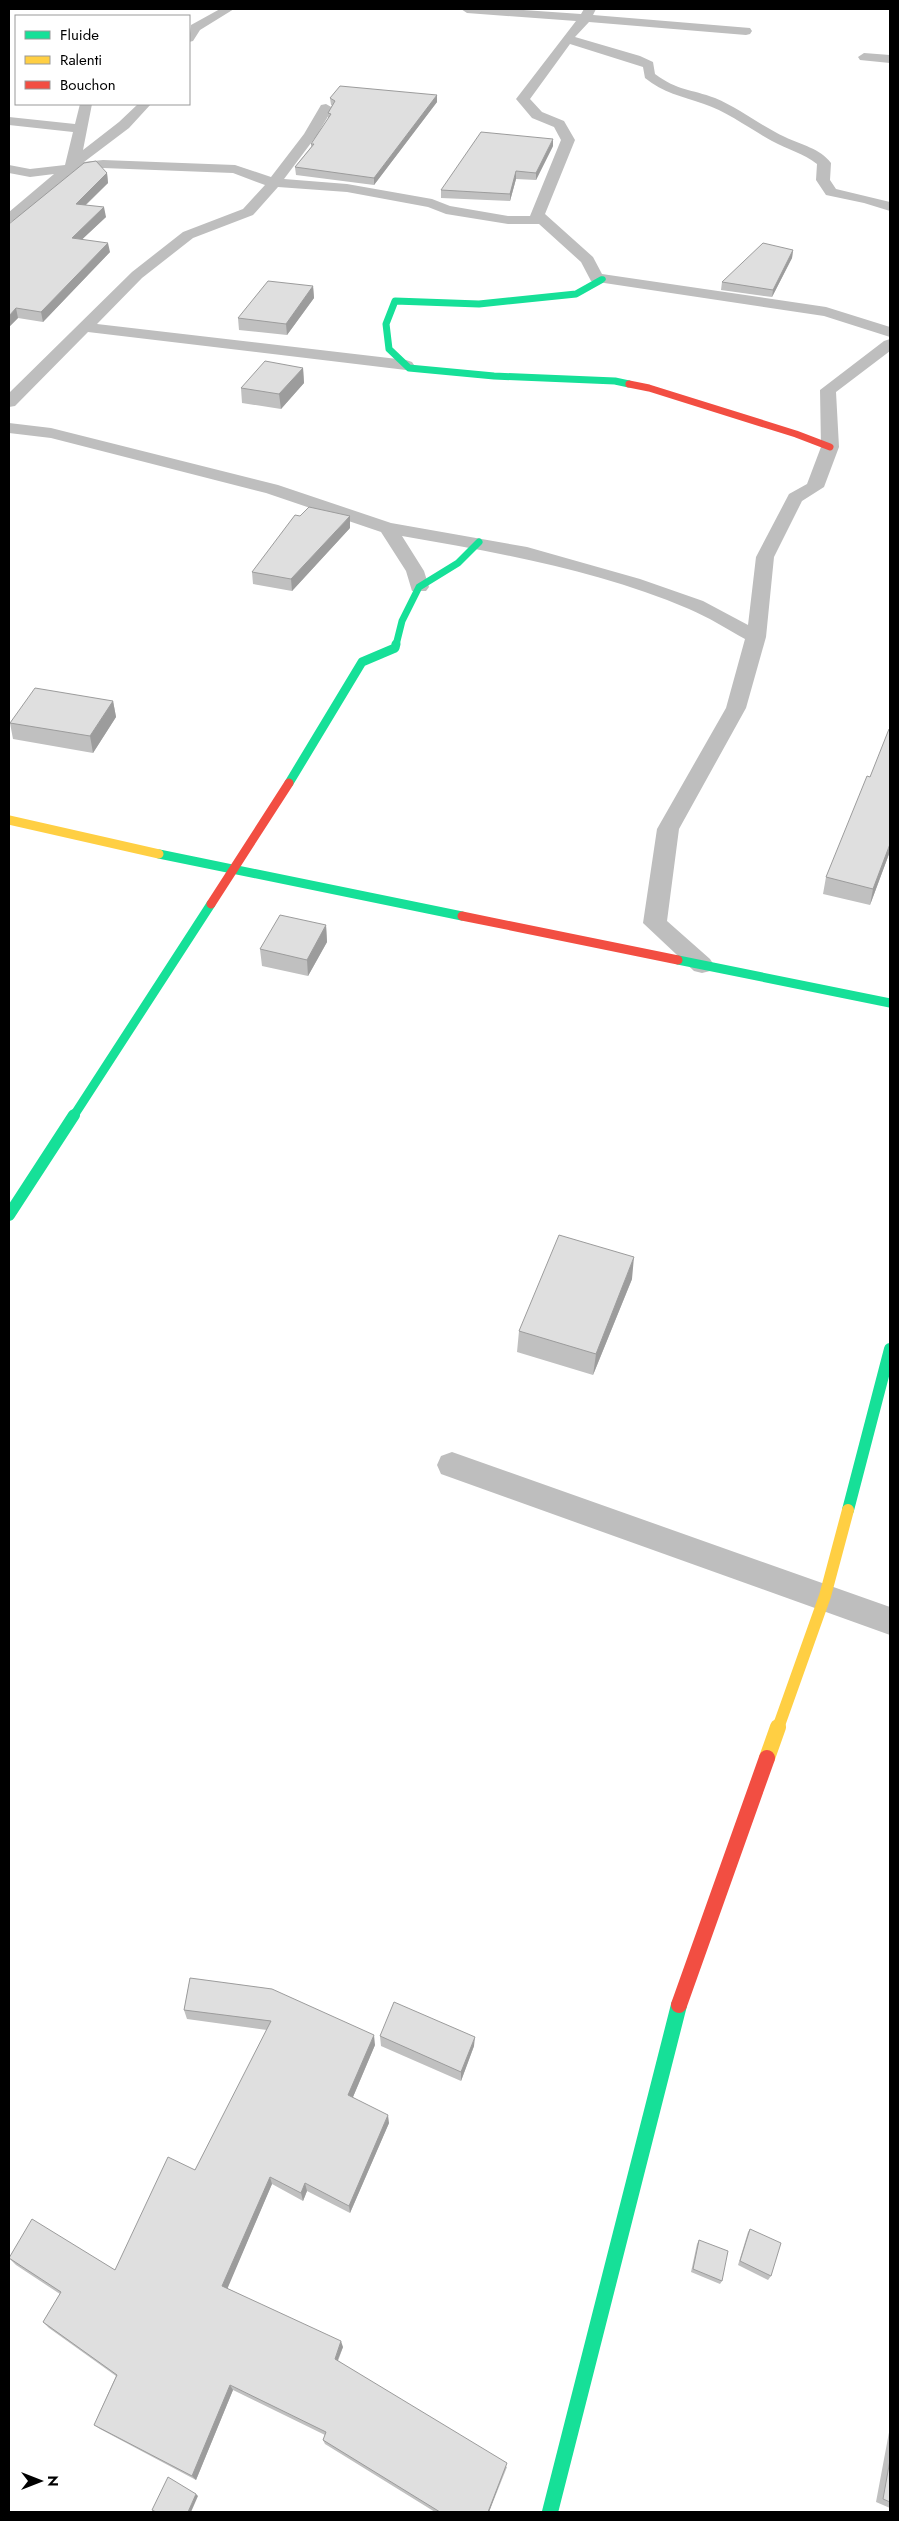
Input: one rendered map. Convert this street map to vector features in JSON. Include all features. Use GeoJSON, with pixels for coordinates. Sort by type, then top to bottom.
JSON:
{"type":"FeatureCollection","features":[{"type":"Feature","properties":{"kind":"street"},"geometry":{"type":"LineString","coordinates":[[190,36],[195,28],[228,9]]}},
{"type":"Feature","properties":{"kind":"street"},"geometry":{"type":"LineString","coordinates":[[467,9],[587,14],[746,31]]}},
{"type":"Feature","properties":{"kind":"street"},"geometry":{"type":"LineString","coordinates":[[587,14],[523,99],[537,115],[559,124],[568,140],[537,214],[588,260],[596,278],[826,312],[890,332]]}},
{"type":"Feature","properties":{"kind":"street"},"geometry":{"type":"LineString","coordinates":[[567,39],[636,59],[649,65],[649,75],[663,86],[688,96],[710,101],[780,140],[808,151],[824,163],[823,180],[831,192],[867,198],[890,207]]}},
{"type":"Feature","properties":{"kind":"street"},"geometry":{"type":"LineString","coordinates":[[864,57],[890,59]]}},
{"type":"Feature","properties":{"kind":"street"},"geometry":{"type":"LineString","coordinates":[[71,168],[86,105]]}},
{"type":"Feature","properties":{"kind":"street"},"geometry":{"type":"LineString","coordinates":[[9,219],[44,193],[71,168],[136,116],[145,105]]}},
{"type":"Feature","properties":{"kind":"street"},"geometry":{"type":"LineString","coordinates":[[9,402],[137,276],[188,235],[248,212],[274,183],[310,135],[326,108]]}},
{"type":"Feature","properties":{"kind":"street"},"geometry":{"type":"LineString","coordinates":[[9,121],[81,129]]}},
{"type":"Feature","properties":{"kind":"street"},"geometry":{"type":"LineString","coordinates":[[9,169],[30,173],[103,164],[235,169],[274,183],[347,188],[432,203],[446,210],[479,216],[508,220],[542,220]]}},
{"type":"Feature","properties":{"kind":"street"},"geometry":{"type":"LineString","coordinates":[[603,279],[576,294],[479,304],[395,302],[386,324],[389,349],[409,368],[494,376],[615,381],[649,388],[830,447]]}},
{"type":"Feature","properties":{"kind":"street"},"geometry":{"type":"LineString","coordinates":[[84,327],[406,365]]}},
{"type":"Feature","properties":{"kind":"street"},"geometry":{"type":"LineString","coordinates":[[702,965],[655,924],[668,829],[736,708],[756,637],[765,557],[795,498],[814,487],[830,447],[828,390],[890,344]]}},
{"type":"Feature","properties":{"kind":"street"},"geometry":{"type":"LineString","coordinates":[[9,428],[51,432],[272,489],[388,528],[479,542],[520,551],[696,605],[756,637]]}},
{"type":"Feature","properties":{"kind":"street"},"geometry":{"type":"LineString","coordinates":[[388,528],[415,571],[419,587]]}},
{"type":"Feature","properties":{"kind":"street"},"geometry":{"type":"LineString","coordinates":[[9,1215],[306,757],[362,662],[395,648],[402,621],[419,587],[458,562],[479,542]]}},
{"type":"Feature","properties":{"kind":"street"},"geometry":{"type":"LineString","coordinates":[[9,820],[233,870],[890,1003]]}},
{"type":"Feature","properties":{"kind":"street"},"geometry":{"type":"LineString","coordinates":[[550,2512],[675,2016],[825,1596],[890,1349]]}},
{"type":"Feature","properties":{"kind":"street"},"geometry":{"type":"LineString","coordinates":[[452,1465],[825,1596],[890,1621]]}},
{"type":"Feature","properties":{"kind":"building"},"geometry":{"type":"Polygon","coordinates":[[[340,86],[437,95],[374,178],[295,167],[314,144],[311,144],[331,114],[328,113],[335,101],[330,98],[340,86]]]}},
{"type":"Feature","properties":{"kind":"building"},"geometry":{"type":"Polygon","coordinates":[[[481,132],[553,139],[536,173],[516,171],[510,194],[441,190],[481,132]]]}},
{"type":"Feature","properties":{"kind":"building"},"geometry":{"type":"Polygon","coordinates":[[[96,161],[107,173],[76,204],[104,207],[72,238],[108,243],[41,312],[16,308],[9,316],[9,224],[84,163],[96,161]]]}},
{"type":"Feature","properties":{"kind":"building"},"geometry":{"type":"Polygon","coordinates":[[[763,243],[793,250],[773,290],[722,282],[763,243]]]}},
{"type":"Feature","properties":{"kind":"building"},"geometry":{"type":"Polygon","coordinates":[[[268,281],[313,286],[286,324],[238,318],[268,281]]]}},
{"type":"Feature","properties":{"kind":"building"},"geometry":{"type":"Polygon","coordinates":[[[265,361],[303,368],[279,394],[241,388],[265,361]]]}},
{"type":"Feature","properties":{"kind":"building"},"geometry":{"type":"Polygon","coordinates":[[[309,507],[350,516],[291,579],[252,572],[295,515],[300,516],[309,507]]]}},
{"type":"Feature","properties":{"kind":"building"},"geometry":{"type":"Polygon","coordinates":[[[35,688],[113,701],[90,736],[10,723],[35,688]]]}},
{"type":"Feature","properties":{"kind":"building"},"geometry":{"type":"Polygon","coordinates":[[[889,729],[890,844],[873,889],[826,877],[867,776],[870,777],[889,729]]]}},
{"type":"Feature","properties":{"kind":"building"},"geometry":{"type":"Polygon","coordinates":[[[280,915],[326,925],[307,960],[260,949],[280,915]]]}},
{"type":"Feature","properties":{"kind":"building"},"geometry":{"type":"Polygon","coordinates":[[[559,1235],[634,1257],[596,1354],[519,1331],[559,1235]]]}},
{"type":"Feature","properties":{"kind":"building"},"geometry":{"type":"Polygon","coordinates":[[[190,1978],[272,1989],[374,2035],[348,2095],[388,2115],[349,2206],[305,2183],[301,2193],[270,2177],[222,2286],[341,2341],[335,2359],[507,2463],[488,2512],[440,2512],[323,2440],[326,2432],[230,2385],[192,2476],[94,2425],[117,2375],[43,2322],[61,2292],[9,2258],[32,2219],[115,2270],[168,2157],[195,2170],[271,2021],[184,2010],[190,1978]]]}},
{"type":"Feature","properties":{"kind":"building"},"geometry":{"type":"Polygon","coordinates":[[[394,2002],[475,2037],[461,2072],[380,2036],[394,2002]]]}},
{"type":"Feature","properties":{"kind":"building"},"geometry":{"type":"Polygon","coordinates":[[[750,2229],[781,2243],[771,2276],[740,2261],[750,2229]]]}},
{"type":"Feature","properties":{"kind":"building"},"geometry":{"type":"Polygon","coordinates":[[[699,2240],[728,2251],[722,2281],[693,2269],[699,2240]]]}},
{"type":"Feature","properties":{"kind":"building"},"geometry":{"type":"Polygon","coordinates":[[[890,2460],[890,2502],[883,2499],[890,2460]]]}},
{"type":"Feature","properties":{"kind":"building"},"geometry":{"type":"Polygon","coordinates":[[[168,2477],[196,2494],[188,2512],[156,2512],[152,2510],[168,2477]]]}},
{"type":"Feature","properties":{"kind":"traffic: fast"},"geometry":{"type":"LineString","coordinates":[[603,279],[576,294],[479,304],[395,301],[386,324],[389,349],[409,368],[494,376],[615,381],[629,384]]}},
{"type":"Feature","properties":{"kind":"traffic: fast"},"geometry":{"type":"LineString","coordinates":[[289,783],[362,662],[395,648],[402,621],[419,587],[458,563],[479,542]]}},
{"type":"Feature","properties":{"kind":"traffic: fast"},"geometry":{"type":"LineString","coordinates":[[159,854],[462,916]]}},
{"type":"Feature","properties":{"kind":"traffic: fast"},"geometry":{"type":"LineString","coordinates":[[9,1215],[211,904]]}},
{"type":"Feature","properties":{"kind":"traffic: fast"},"geometry":{"type":"LineString","coordinates":[[678,960],[890,1003]]}},
{"type":"Feature","properties":{"kind":"traffic: fast"},"geometry":{"type":"LineString","coordinates":[[848,1510],[890,1349]]}},
{"type":"Feature","properties":{"kind":"traffic: fast"},"geometry":{"type":"LineString","coordinates":[[550,2512],[679,2005]]}},
{"type":"Feature","properties":{"kind":"traffic: slow"},"geometry":{"type":"LineString","coordinates":[[9,820],[159,854]]}},
{"type":"Feature","properties":{"kind":"traffic: slow"},"geometry":{"type":"LineString","coordinates":[[767,1758],[825,1596],[848,1510]]}},
{"type":"Feature","properties":{"kind":"traffic: jam"},"geometry":{"type":"LineString","coordinates":[[629,384],[649,388],[796,434],[830,447]]}},
{"type":"Feature","properties":{"kind":"traffic: jam"},"geometry":{"type":"LineString","coordinates":[[211,904],[289,783]]}},
{"type":"Feature","properties":{"kind":"traffic: jam"},"geometry":{"type":"LineString","coordinates":[[462,916],[678,960]]}},
{"type":"Feature","properties":{"kind":"traffic: jam"},"geometry":{"type":"LineString","coordinates":[[679,2005],[767,1758]]}}]}
